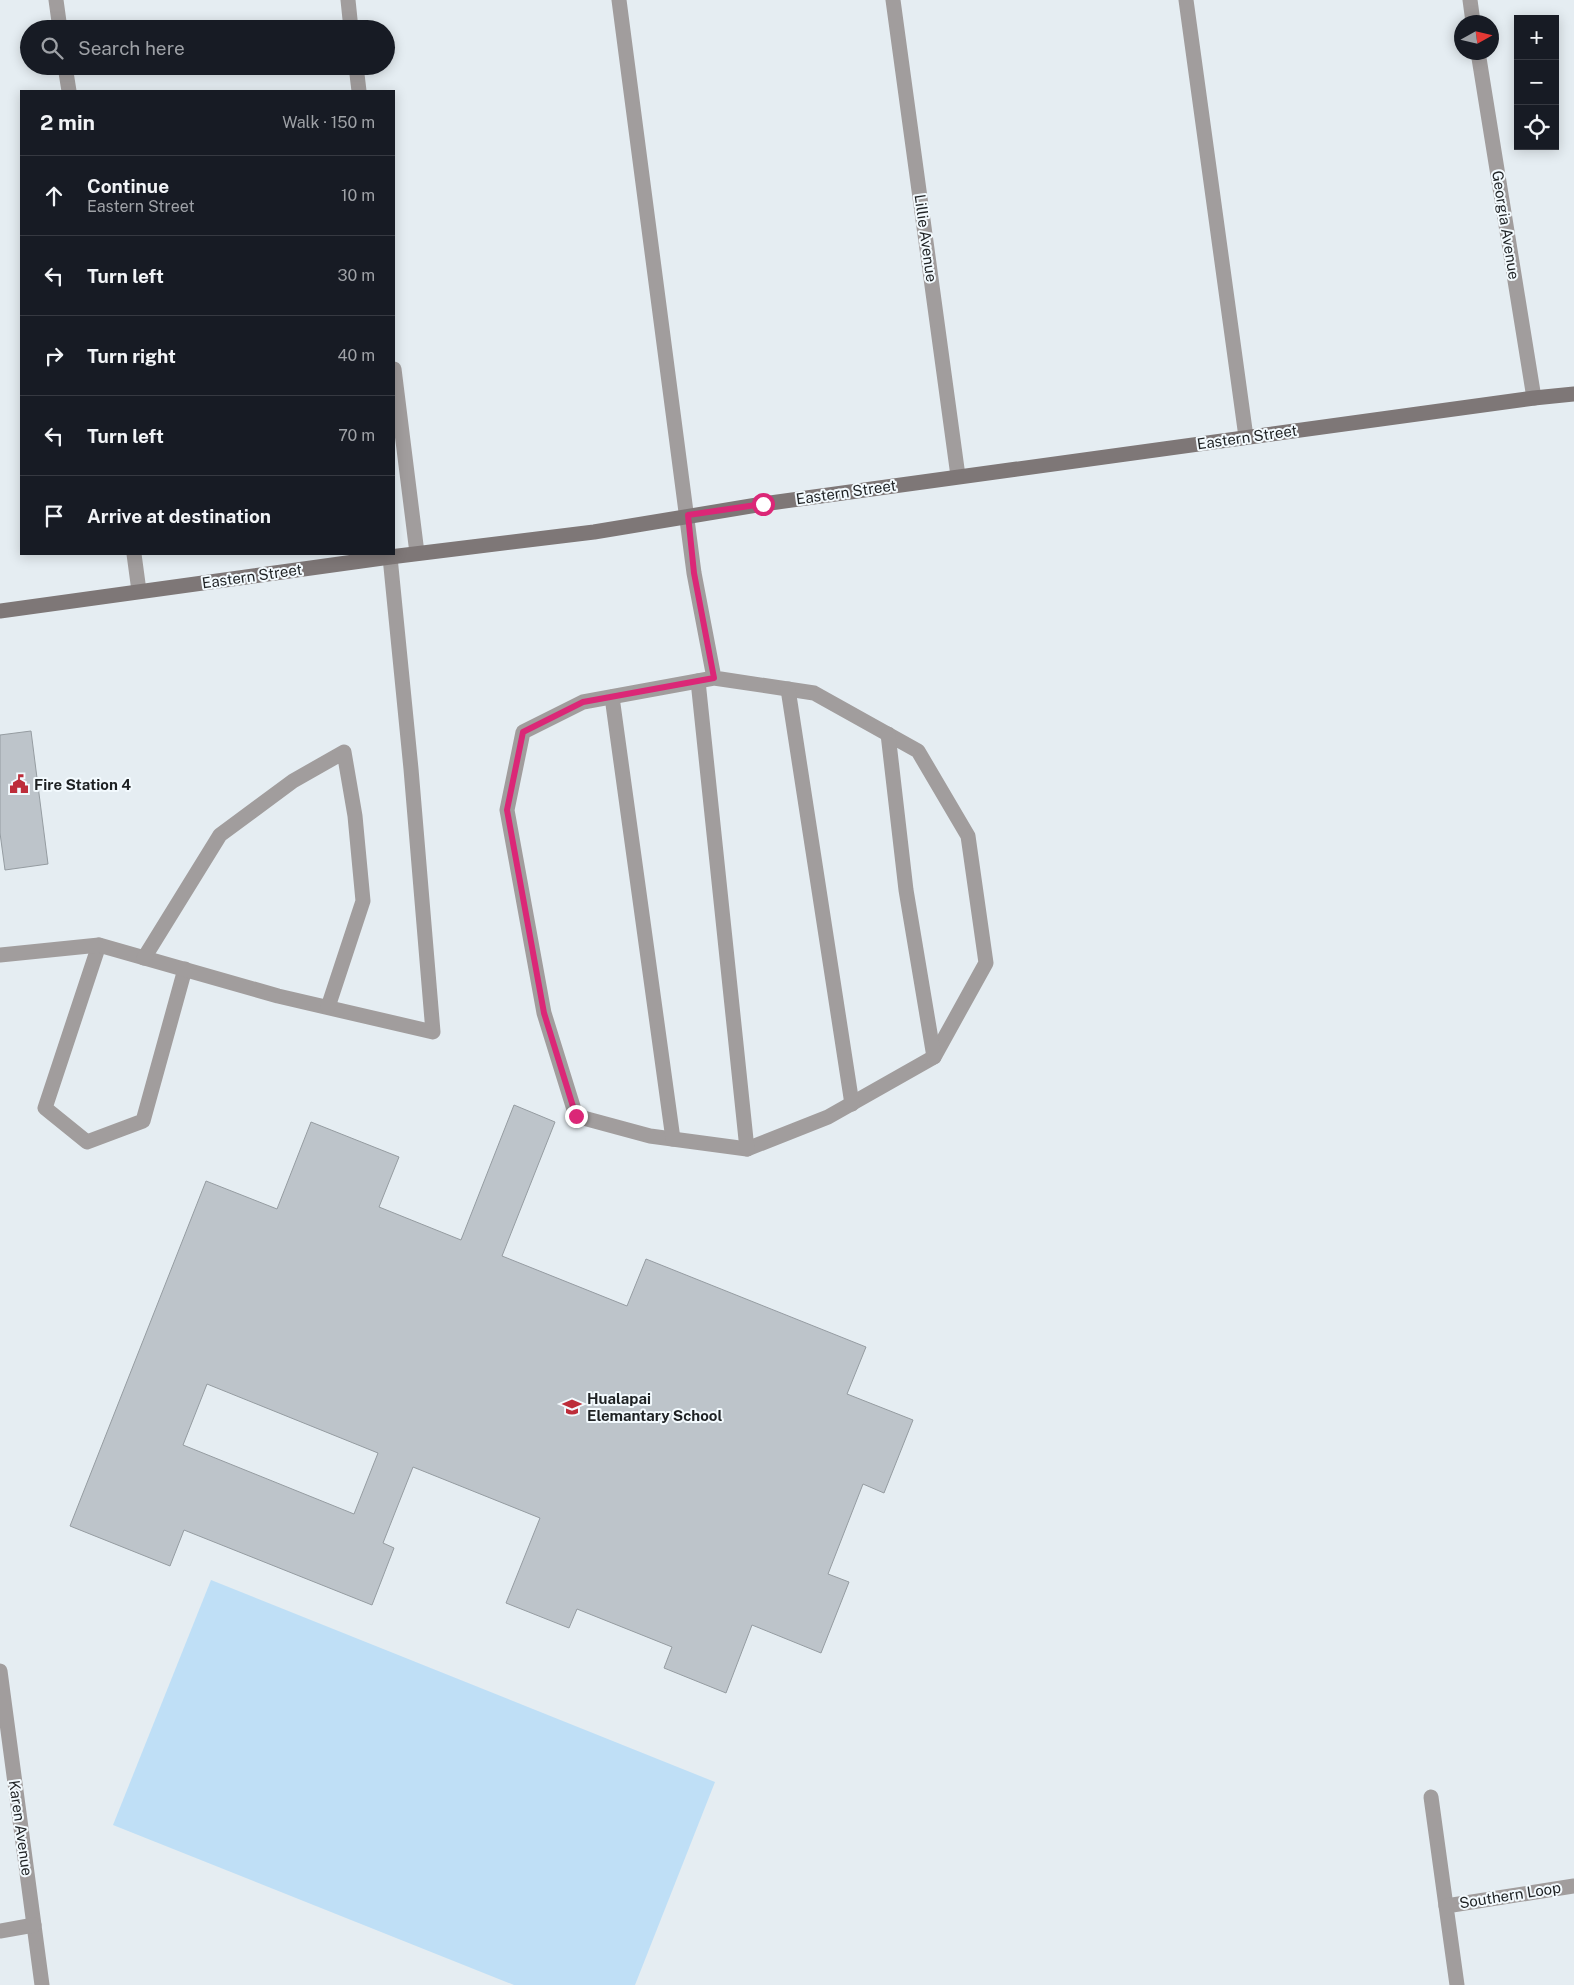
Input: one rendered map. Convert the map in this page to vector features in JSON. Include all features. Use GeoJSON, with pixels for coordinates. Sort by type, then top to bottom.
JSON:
{"type":"FeatureCollection","features":[{"type":"Feature","properties":{"kind":"main road","name":"Eastern Street"},"geometry":{"type":"LineString","coordinates":[[0,610],[390,556],[594,532],[688,515],[958,476],[1574,394]]}},
{"type":"Feature","properties":{"kind":"street"},"geometry":{"type":"LineString","coordinates":[[56,0],[59,20]]}},
{"type":"Feature","properties":{"kind":"street"},"geometry":{"type":"LineString","coordinates":[[348,0],[350,20]]}},
{"type":"Feature","properties":{"kind":"street"},"geometry":{"type":"LineString","coordinates":[[619,0],[688,515],[694,573],[714,678]]}},
{"type":"Feature","properties":{"kind":"street","name":"Lillie Avenue"},"geometry":{"type":"LineString","coordinates":[[893,0],[958,476]]}},
{"type":"Feature","properties":{"kind":"street"},"geometry":{"type":"LineString","coordinates":[[1186,0],[1246,437]]}},
{"type":"Feature","properties":{"kind":"street"},"geometry":{"type":"LineString","coordinates":[[1470,0],[1472,15]]}},
{"type":"Feature","properties":{"kind":"street","name":"Georgia Avenue"},"geometry":{"type":"LineString","coordinates":[[1479,60],[1534,398]]}},
{"type":"Feature","properties":{"kind":"street"},"geometry":{"type":"LineString","coordinates":[[66,75],[69,90]]}},
{"type":"Feature","properties":{"kind":"street"},"geometry":{"type":"LineString","coordinates":[[357,75],[359,90]]}},
{"type":"Feature","properties":{"kind":"street"},"geometry":{"type":"LineString","coordinates":[[395,377],[417,553]]}},
{"type":"Feature","properties":{"kind":"street"},"geometry":{"type":"LineString","coordinates":[[134,555],[139,591]]}},
{"type":"Feature","properties":{"kind":"street"},"geometry":{"type":"LineString","coordinates":[[0,955],[99,945],[278,996],[433,1032],[411,769],[390,556]]}},
{"type":"Feature","properties":{"kind":"street"},"geometry":{"type":"LineString","coordinates":[[714,678],[814,693],[918,750],[968,836],[986,963],[934,1058],[828,1118],[747,1149],[650,1136],[576,1116],[544,1013],[507,810],[523,732],[583,702],[714,678]]}},
{"type":"Feature","properties":{"kind":"street"},"geometry":{"type":"LineString","coordinates":[[698,681],[747,1149]]}},
{"type":"Feature","properties":{"kind":"street"},"geometry":{"type":"LineString","coordinates":[[788,689],[852,1104]]}},
{"type":"Feature","properties":{"kind":"street"},"geometry":{"type":"LineString","coordinates":[[612,697],[673,1139]]}},
{"type":"Feature","properties":{"kind":"street"},"geometry":{"type":"LineString","coordinates":[[888,734],[906,890],[934,1058]]}},
{"type":"Feature","properties":{"kind":"street"},"geometry":{"type":"LineString","coordinates":[[144,958],[220,835],[293,781],[344,752],[355,816],[363,901],[328,1007]]}},
{"type":"Feature","properties":{"kind":"street"},"geometry":{"type":"LineString","coordinates":[[99,945],[45,1108],[87,1142],[143,1122],[185,969]]}},
{"type":"Feature","properties":{"kind":"street","name":"Karen Avenue"},"geometry":{"type":"LineString","coordinates":[[0,1671],[42,1985]]}},
{"type":"Feature","properties":{"kind":"street","name":"Southern Loop"},"geometry":{"type":"LineString","coordinates":[[1431,1797],[1457,1985]]}},
{"type":"Feature","properties":{"kind":"street","name":"Southern Loop"},"geometry":{"type":"LineString","coordinates":[[1446,1906],[1574,1886]]}},
{"type":"Feature","properties":{"kind":"street"},"geometry":{"type":"LineString","coordinates":[[0,1931],[34,1925]]}},
{"type":"Feature","properties":{"kind":"shaded area"},"geometry":{"type":"Polygon","coordinates":[[[211,1580],[715,1782],[635,1985],[514,1985],[113,1825],[211,1580]]]}},
{"type":"Feature","properties":{"kind":"building","name":"Fire Station 4"},"geometry":{"type":"Polygon","coordinates":[[[31,731],[48,864],[5,870],[0,833],[0,735],[31,731]]]}},
{"type":"Feature","properties":{"kind":"building","name":"Hualapai Elemantary School"},"geometry":{"type":"Polygon","coordinates":[[[514,1105],[555,1122],[502,1256],[627,1306],[646,1259],[866,1347],[847,1394],[913,1420],[884,1493],[863,1484],[828,1574],[849,1582],[821,1653],[752,1625],[726,1693],[664,1668],[672,1647],[577,1609],[569,1628],[506,1603],[540,1518],[413,1467],[383,1543],[394,1548],[372,1605],[184,1530],[170,1566],[70,1526],[206,1181],[277,1209],[311,1122],[399,1157],[379,1207],[461,1240],[514,1105]],[[207,1384],[183,1445],[354,1514],[378,1453],[207,1384]]]}},
{"type":"Feature","properties":{"kind":"place","name":"Fire Station 4"},"geometry":{"type":"Point","coordinates":[19,784]}},
{"type":"Feature","properties":{"kind":"place","name":"Hualapai Elemantary School"},"geometry":{"type":"Point","coordinates":[572,1407]}},
{"type":"Feature","properties":{"kind":"route"},"geometry":{"type":"LineString","coordinates":[[576,1116],[544,1013],[507,810],[523,732],[583,702],[714,678],[694,573],[688,515],[763,504]]}}]}
